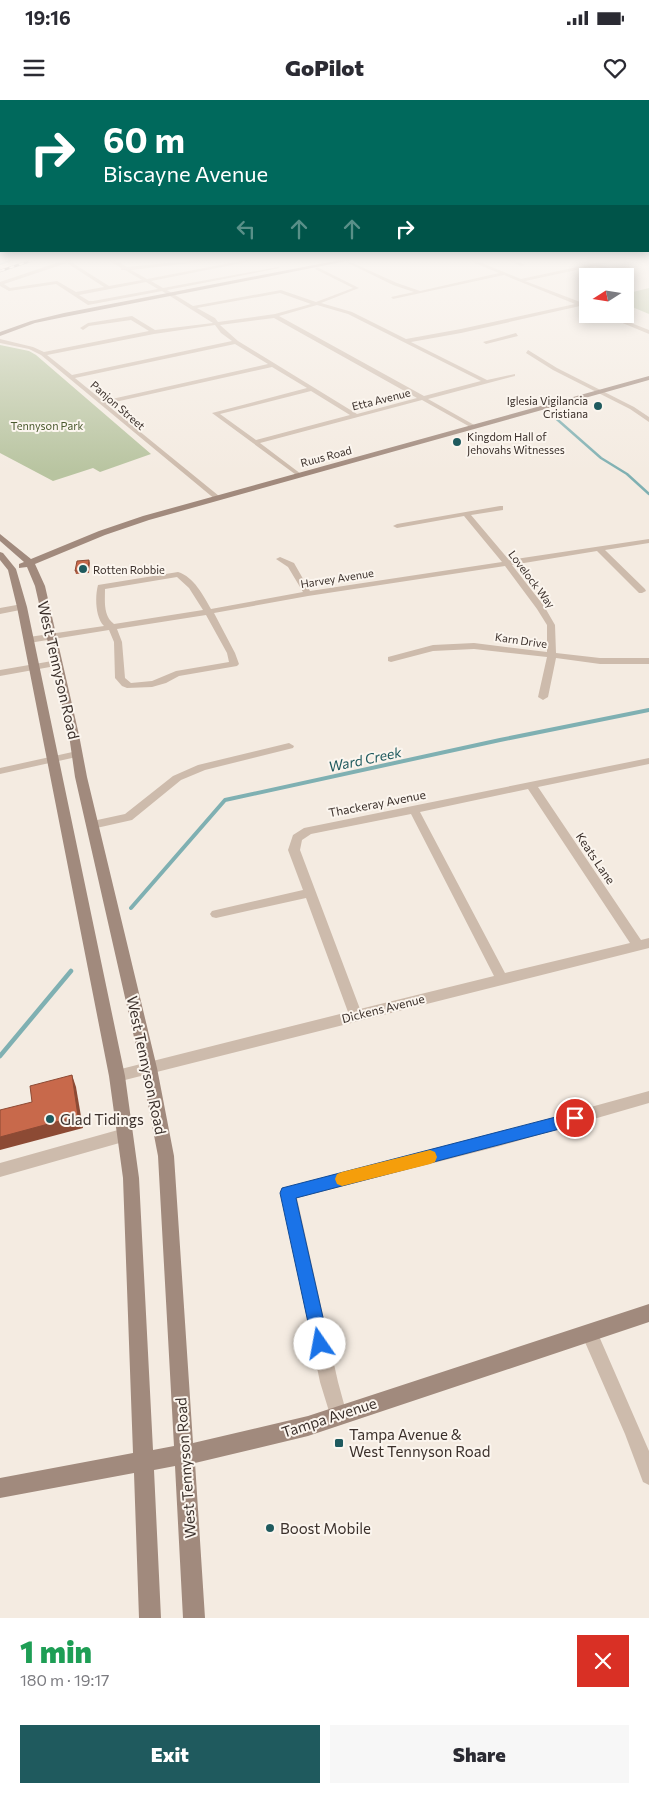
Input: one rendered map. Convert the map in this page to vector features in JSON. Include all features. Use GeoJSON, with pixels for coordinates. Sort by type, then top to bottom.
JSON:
{"type":"FeatureCollection","features":[{"type":"Feature","properties":{"kind":"street"},"geometry":{"type":"LineString","coordinates":[[151,330],[154,332]]}},
{"type":"Feature","properties":{"kind":"street"},"geometry":{"type":"LineString","coordinates":[[43,354],[171,330]]}},
{"type":"Feature","properties":{"kind":"street"},"geometry":{"type":"LineString","coordinates":[[221,330],[236,342],[356,416]]}},
{"type":"Feature","properties":{"kind":"street"},"geometry":{"type":"LineString","coordinates":[[301,330],[474,427]]}},
{"type":"Feature","properties":{"kind":"street"},"geometry":{"type":"LineString","coordinates":[[384,330],[487,382]]}},
{"type":"Feature","properties":{"kind":"street"},"geometry":{"type":"LineString","coordinates":[[406,341],[466,330]]}},
{"type":"Feature","properties":{"kind":"street"},"geometry":{"type":"LineString","coordinates":[[492,335],[500,338]]}},
{"type":"Feature","properties":{"kind":"street"},"geometry":{"type":"LineString","coordinates":[[486,342],[516,335]]}},
{"type":"Feature","properties":{"kind":"street","name":"Panjon Street"},"geometry":{"type":"LineString","coordinates":[[0,341],[31,348],[43,354],[216,498]]}},
{"type":"Feature","properties":{"kind":"street"},"geometry":{"type":"LineString","coordinates":[[71,377],[236,342]]}},
{"type":"Feature","properties":{"kind":"street"},"geometry":{"type":"LineString","coordinates":[[528,352],[555,369],[632,408],[649,420]]}},
{"type":"Feature","properties":{"kind":"street"},"geometry":{"type":"LineString","coordinates":[[101,403],[273,364]]}},
{"type":"Feature","properties":{"kind":"street","name":"Etta Avenue"},"geometry":{"type":"LineString","coordinates":[[254,442],[513,375]]}},
{"type":"Feature","properties":{"kind":"street","name":"Ruus Road"},"geometry":{"type":"LineString","coordinates":[[12,569],[102,533],[216,498],[649,378]]}},
{"type":"Feature","properties":{"kind":"street"},"geometry":{"type":"LineString","coordinates":[[299,475],[215,413],[312,389]]}},
{"type":"Feature","properties":{"kind":"street"},"geometry":{"type":"LineString","coordinates":[[398,526],[500,508]]}},
{"type":"Feature","properties":{"kind":"street","name":"Lovelock Way"},"geometry":{"type":"LineString","coordinates":[[466,514],[507,563],[541,608],[551,625],[552,655],[542,697]]}},
{"type":"Feature","properties":{"kind":"street","name":"West Tennyson Road"},"geometry":{"type":"LineString","coordinates":[[0,538],[30,563],[40,586],[92,825],[149,1068],[166,1156],[194,1618]]}},
{"type":"Feature","properties":{"kind":"street","name":"Harvey Avenue"},"geometry":{"type":"LineString","coordinates":[[29,640],[649,541]]}},
{"type":"Feature","properties":{"kind":"street"},"geometry":{"type":"LineString","coordinates":[[598,549],[642,591]]}},
{"type":"Feature","properties":{"kind":"street","name":"West Tennyson Road"},"geometry":{"type":"LineString","coordinates":[[0,555],[12,569],[22,607],[117,1076],[131,1178],[150,1618]]}},
{"type":"Feature","properties":{"kind":"street"},"geometry":{"type":"LineString","coordinates":[[280,560],[291,565],[308,594]]}},
{"type":"Feature","properties":{"kind":"street"},"geometry":{"type":"LineString","coordinates":[[178,574],[183,576],[197,593],[231,653],[234,664],[176,674],[152,684],[130,686],[120,678],[118,642],[112,627],[105,622],[101,609],[101,587],[178,574]]}},
{"type":"Feature","properties":{"kind":"street"},"geometry":{"type":"LineString","coordinates":[[0,611],[22,607]]}},
{"type":"Feature","properties":{"kind":"street","name":"Karn Drive"},"geometry":{"type":"LineString","coordinates":[[391,659],[433,648],[474,646],[600,662],[649,661]]}},
{"type":"Feature","properties":{"kind":"street"},"geometry":{"type":"LineString","coordinates":[[0,674],[58,664]]}},
{"type":"Feature","properties":{"kind":"street"},"geometry":{"type":"LineString","coordinates":[[92,825],[128,817],[177,778],[202,767],[223,760],[289,746]]}},
{"type":"Feature","properties":{"kind":"street"},"geometry":{"type":"LineString","coordinates":[[0,771],[77,754]]}},
{"type":"Feature","properties":{"kind":"street","name":"Thackeray Avenue"},"geometry":{"type":"LineString","coordinates":[[356,1015],[294,850],[297,838],[308,830],[648,763]]}},
{"type":"Feature","properties":{"kind":"street","name":"Keats Lane"},"geometry":{"type":"LineString","coordinates":[[531,785],[644,944]]}},
{"type":"Feature","properties":{"kind":"street"},"geometry":{"type":"LineString","coordinates":[[414,810],[502,980]]}},
{"type":"Feature","properties":{"kind":"street"},"geometry":{"type":"LineString","coordinates":[[216,914],[309,893]]}},
{"type":"Feature","properties":{"kind":"street","name":"Dickens Avenue"},"geometry":{"type":"LineString","coordinates":[[117,1076],[644,944]]}},
{"type":"Feature","properties":{"kind":"street"},"geometry":{"type":"LineString","coordinates":[[338,1415],[329,1382],[288,1193],[500,1139],[649,1097]]}},
{"type":"Feature","properties":{"kind":"street"},"geometry":{"type":"LineString","coordinates":[[0,1170],[125,1135]]}},
{"type":"Feature","properties":{"kind":"street","name":"Tampa Avenue"},"geometry":{"type":"LineString","coordinates":[[0,1488],[232,1445],[308,1426],[649,1313]]}},
{"type":"Feature","properties":{"kind":"street"},"geometry":{"type":"LineString","coordinates":[[589,1333],[633,1432],[649,1476]]}},
{"type":"Feature","properties":{"kind":"green space","name":"Tennyson Park"},"geometry":{"type":"Polygon","coordinates":[[[0,345],[29,351],[36,355],[151,454],[100,472],[93,468],[53,481],[0,453],[0,345]]]}},
{"type":"Feature","properties":{"kind":"building","name":"Rotten Robbie"},"geometry":{"type":"Polygon","coordinates":[[[89,560],[88,570],[75,571],[77,561],[89,560]]]}},
{"type":"Feature","properties":{"kind":"building"},"geometry":{"type":"Polygon","coordinates":[[[72,1075],[78,1116],[0,1137],[0,1110],[32,1102],[30,1086],[72,1075]]]}},
{"type":"Feature","properties":{"kind":"waterway"},"geometry":{"type":"LineString","coordinates":[[551,414],[601,458],[627,474],[649,494]]}},
{"type":"Feature","properties":{"kind":"waterway","name":"Ward Creek"},"geometry":{"type":"LineString","coordinates":[[131,908],[225,800],[500,740],[649,710]]}},
{"type":"Feature","properties":{"kind":"waterway","name":"Ward Creek"},"geometry":{"type":"LineString","coordinates":[[0,1056],[71,971]]}},
{"type":"Feature","properties":{"kind":"slow traffic"},"geometry":{"type":"LineString","coordinates":[[342,1179],[430,1157]]}},
{"type":"Feature","properties":{"kind":"place","name":"Iglesia Vigilancia Cristiana"},"geometry":{"type":"Point","coordinates":[598,406]}},
{"type":"Feature","properties":{"kind":"place","name":"Kingdom Hall of Jehovahs Witnesses"},"geometry":{"type":"Point","coordinates":[457,442]}},
{"type":"Feature","properties":{"kind":"place","name":"Rotten Robbie"},"geometry":{"type":"Point","coordinates":[83,569]}},
{"type":"Feature","properties":{"kind":"place","name":"Glad Tidings"},"geometry":{"type":"Point","coordinates":[50,1119]}},
{"type":"Feature","properties":{"kind":"place","name":"Tampa Avenue & West Tennyson Road"},"geometry":{"type":"Point","coordinates":[339,1443]}},
{"type":"Feature","properties":{"kind":"place","name":"Boost Mobile"},"geometry":{"type":"Point","coordinates":[270,1528]}},
{"type":"Feature","properties":{"kind":"route"},"geometry":{"type":"LineString","coordinates":[[320,1344],[288,1193],[575,1118]]}}]}
